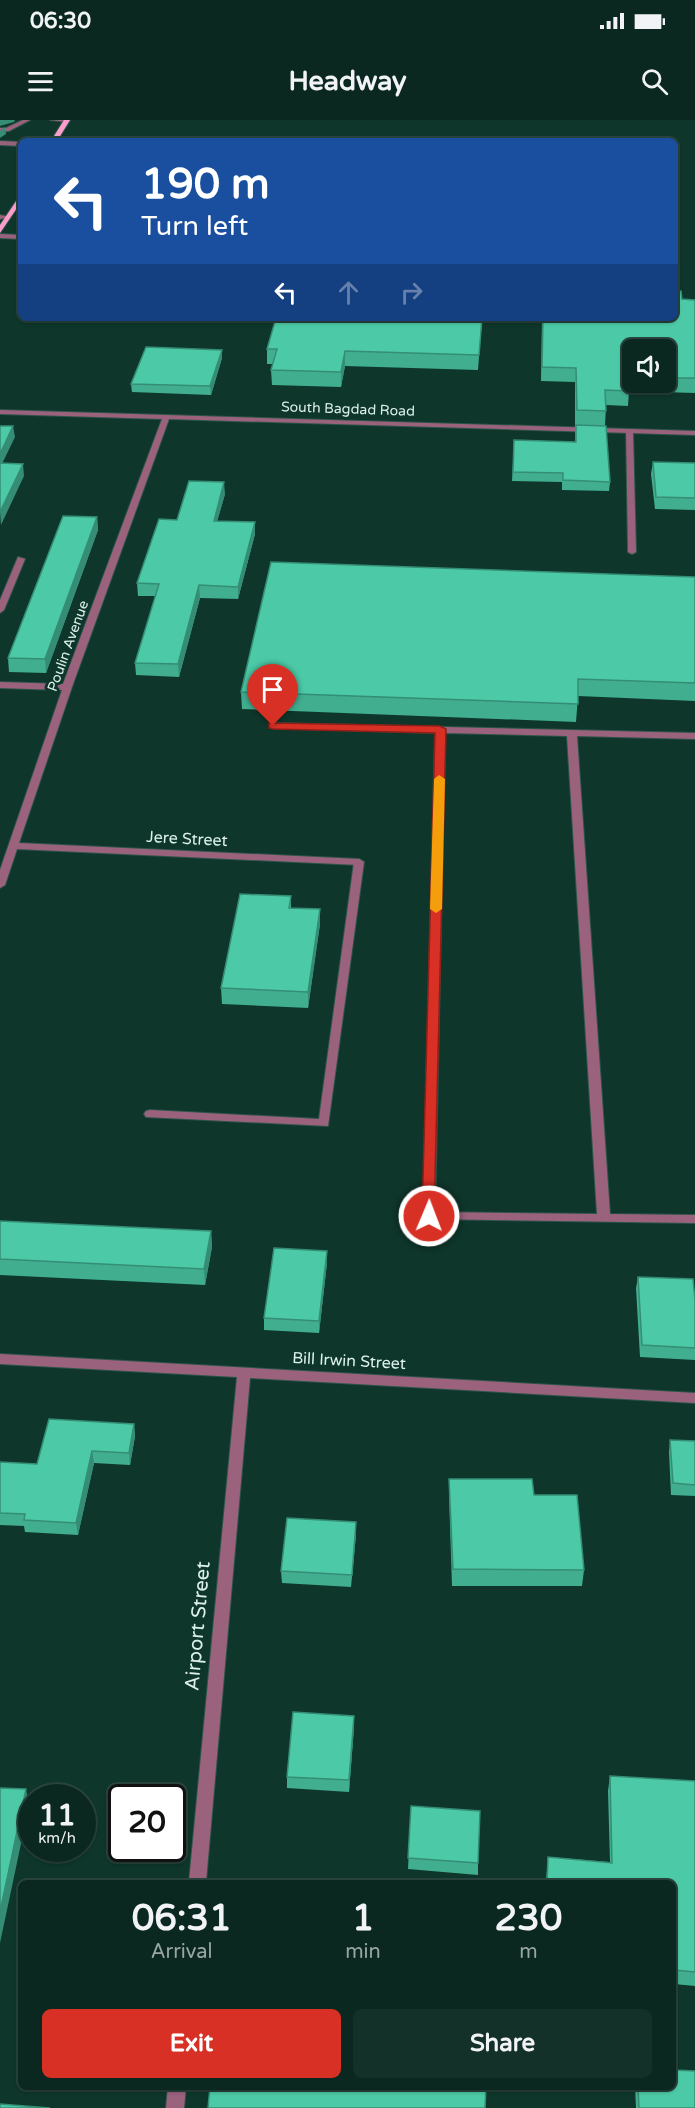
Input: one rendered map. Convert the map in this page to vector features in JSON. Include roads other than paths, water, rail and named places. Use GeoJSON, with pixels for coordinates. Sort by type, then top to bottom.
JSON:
{"type":"FeatureCollection","features":[{"type":"Feature","properties":{"kind":"main road"},"geometry":{"type":"LineString","coordinates":[[56,138],[67,120]]}},
{"type":"Feature","properties":{"kind":"main road"},"geometry":{"type":"LineString","coordinates":[[0,231],[4,217],[18,201]]}},
{"type":"Feature","properties":{"kind":"street"},"geometry":{"type":"LineString","coordinates":[[0,130],[7,130],[27,120]]}},
{"type":"Feature","properties":{"kind":"street"},"geometry":{"type":"LineString","coordinates":[[53,120],[67,120]]}},
{"type":"Feature","properties":{"kind":"street"},"geometry":{"type":"LineString","coordinates":[[0,143],[18,144]]}},
{"type":"Feature","properties":{"kind":"street"},"geometry":{"type":"LineString","coordinates":[[0,236],[18,237]]}},
{"type":"Feature","properties":{"kind":"street","name":"South Bagdad Road"},"geometry":{"type":"LineString","coordinates":[[0,412],[695,433]]}},
{"type":"Feature","properties":{"kind":"street","name":"Poulin Avenue"},"geometry":{"type":"LineString","coordinates":[[0,885],[67,687],[166,418]]}},
{"type":"Feature","properties":{"kind":"street"},"geometry":{"type":"LineString","coordinates":[[628,431],[632,552]]}},
{"type":"Feature","properties":{"kind":"street"},"geometry":{"type":"LineString","coordinates":[[0,610],[21,559]]}},
{"type":"Feature","properties":{"kind":"street"},"geometry":{"type":"LineString","coordinates":[[0,685],[67,687]]}},
{"type":"Feature","properties":{"kind":"street"},"geometry":{"type":"LineString","coordinates":[[273,726],[695,736]]}},
{"type":"Feature","properties":{"kind":"street"},"geometry":{"type":"LineString","coordinates":[[440,729],[429,1216],[695,1219]]}},
{"type":"Feature","properties":{"kind":"street"},"geometry":{"type":"LineString","coordinates":[[572,733],[604,1218]]}},
{"type":"Feature","properties":{"kind":"street","name":"Jere Street"},"geometry":{"type":"LineString","coordinates":[[13,846],[359,862],[324,1123],[150,1114]]}},
{"type":"Feature","properties":{"kind":"street","name":"Bill Irwin Street"},"geometry":{"type":"LineString","coordinates":[[0,1359],[695,1398]]}},
{"type":"Feature","properties":{"kind":"street","name":"Airport Street"},"geometry":{"type":"LineString","coordinates":[[197,1880],[244,1373]]}},
{"type":"Feature","properties":{"kind":"street"},"geometry":{"type":"LineString","coordinates":[[175,2108],[177,2090]]}}]}
